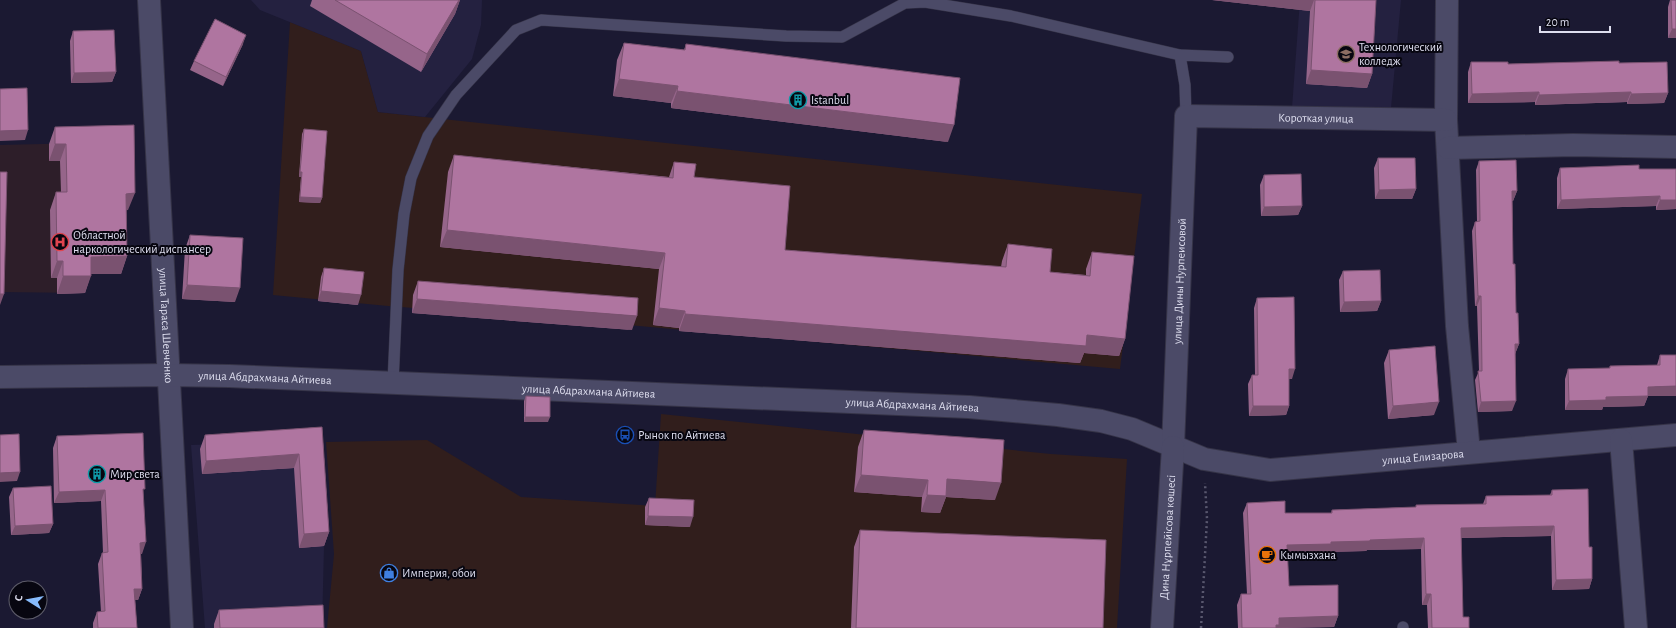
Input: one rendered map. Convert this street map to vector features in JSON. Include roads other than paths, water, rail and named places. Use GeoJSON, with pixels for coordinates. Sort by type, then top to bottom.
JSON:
{"type":"FeatureCollection","features":[{"type":"Feature","properties":{"kind":"street","name":"улица Тараса Шевченко"},"geometry":{"type":"LineString","coordinates":[[149,0],[182,628]]}},
{"type":"Feature","properties":{"kind":"street"},"geometry":{"type":"LineString","coordinates":[[1447,0],[1446,120],[1457,326],[1468,452]]}},
{"type":"Feature","properties":{"kind":"street","name":"Короткая улица"},"geometry":{"type":"LineString","coordinates":[[1186,116],[1446,120]]}},
{"type":"Feature","properties":{"kind":"street","name":"улица Дины Нурпеисовой"},"geometry":{"type":"LineString","coordinates":[[1173,447],[1186,116]]}},
{"type":"Feature","properties":{"kind":"street"},"geometry":{"type":"LineString","coordinates":[[1448,148],[1573,144],[1676,147]]}},
{"type":"Feature","properties":{"kind":"street","name":"улица Абдрахмана Айтиева"},"geometry":{"type":"LineString","coordinates":[[0,376],[168,375],[969,407],[1058,415],[1101,421],[1132,429],[1173,447]]}},
{"type":"Feature","properties":{"kind":"street","name":"улица Елизарова"},"geometry":{"type":"LineString","coordinates":[[1173,447],[1204,459],[1270,470],[1676,435]]}},
{"type":"Feature","properties":{"kind":"street"},"geometry":{"type":"LineString","coordinates":[[1621,440],[1636,628]]}},
{"type":"Feature","properties":{"kind":"street","name":"Дина Нұрпейісова көшесі"},"geometry":{"type":"LineString","coordinates":[[1162,628],[1173,447]]}},
{"type":"Feature","properties":{"kind":"lane"},"geometry":{"type":"LineString","coordinates":[[393,383],[398,270],[404,214],[411,178],[428,136],[456,95],[516,30],[540,20],[786,36],[842,37],[905,3],[925,2],[1011,16],[1180,55],[1228,58]]}},
{"type":"Feature","properties":{"kind":"lane"},"geometry":{"type":"LineString","coordinates":[[1180,55],[1185,85],[1186,116]]}},
{"type":"Feature","properties":{"kind":"place","name":"Технологический колледж"},"geometry":{"type":"Point","coordinates":[1346,54]}},
{"type":"Feature","properties":{"kind":"place","name":"Istanbul"},"geometry":{"type":"Point","coordinates":[798,100]}},
{"type":"Feature","properties":{"kind":"place","name":"Областной наркологический диспансер"},"geometry":{"type":"Point","coordinates":[60,242]}},
{"type":"Feature","properties":{"kind":"place","name":"Рынок по Айтиева"},"geometry":{"type":"Point","coordinates":[625,435]}},
{"type":"Feature","properties":{"kind":"place","name":"Мир света"},"geometry":{"type":"Point","coordinates":[97,474]}},
{"type":"Feature","properties":{"kind":"place","name":"Кымызхана"},"geometry":{"type":"Point","coordinates":[1267,555]}},
{"type":"Feature","properties":{"kind":"place","name":"Империя, обои"},"geometry":{"type":"Point","coordinates":[389,573]}}]}
